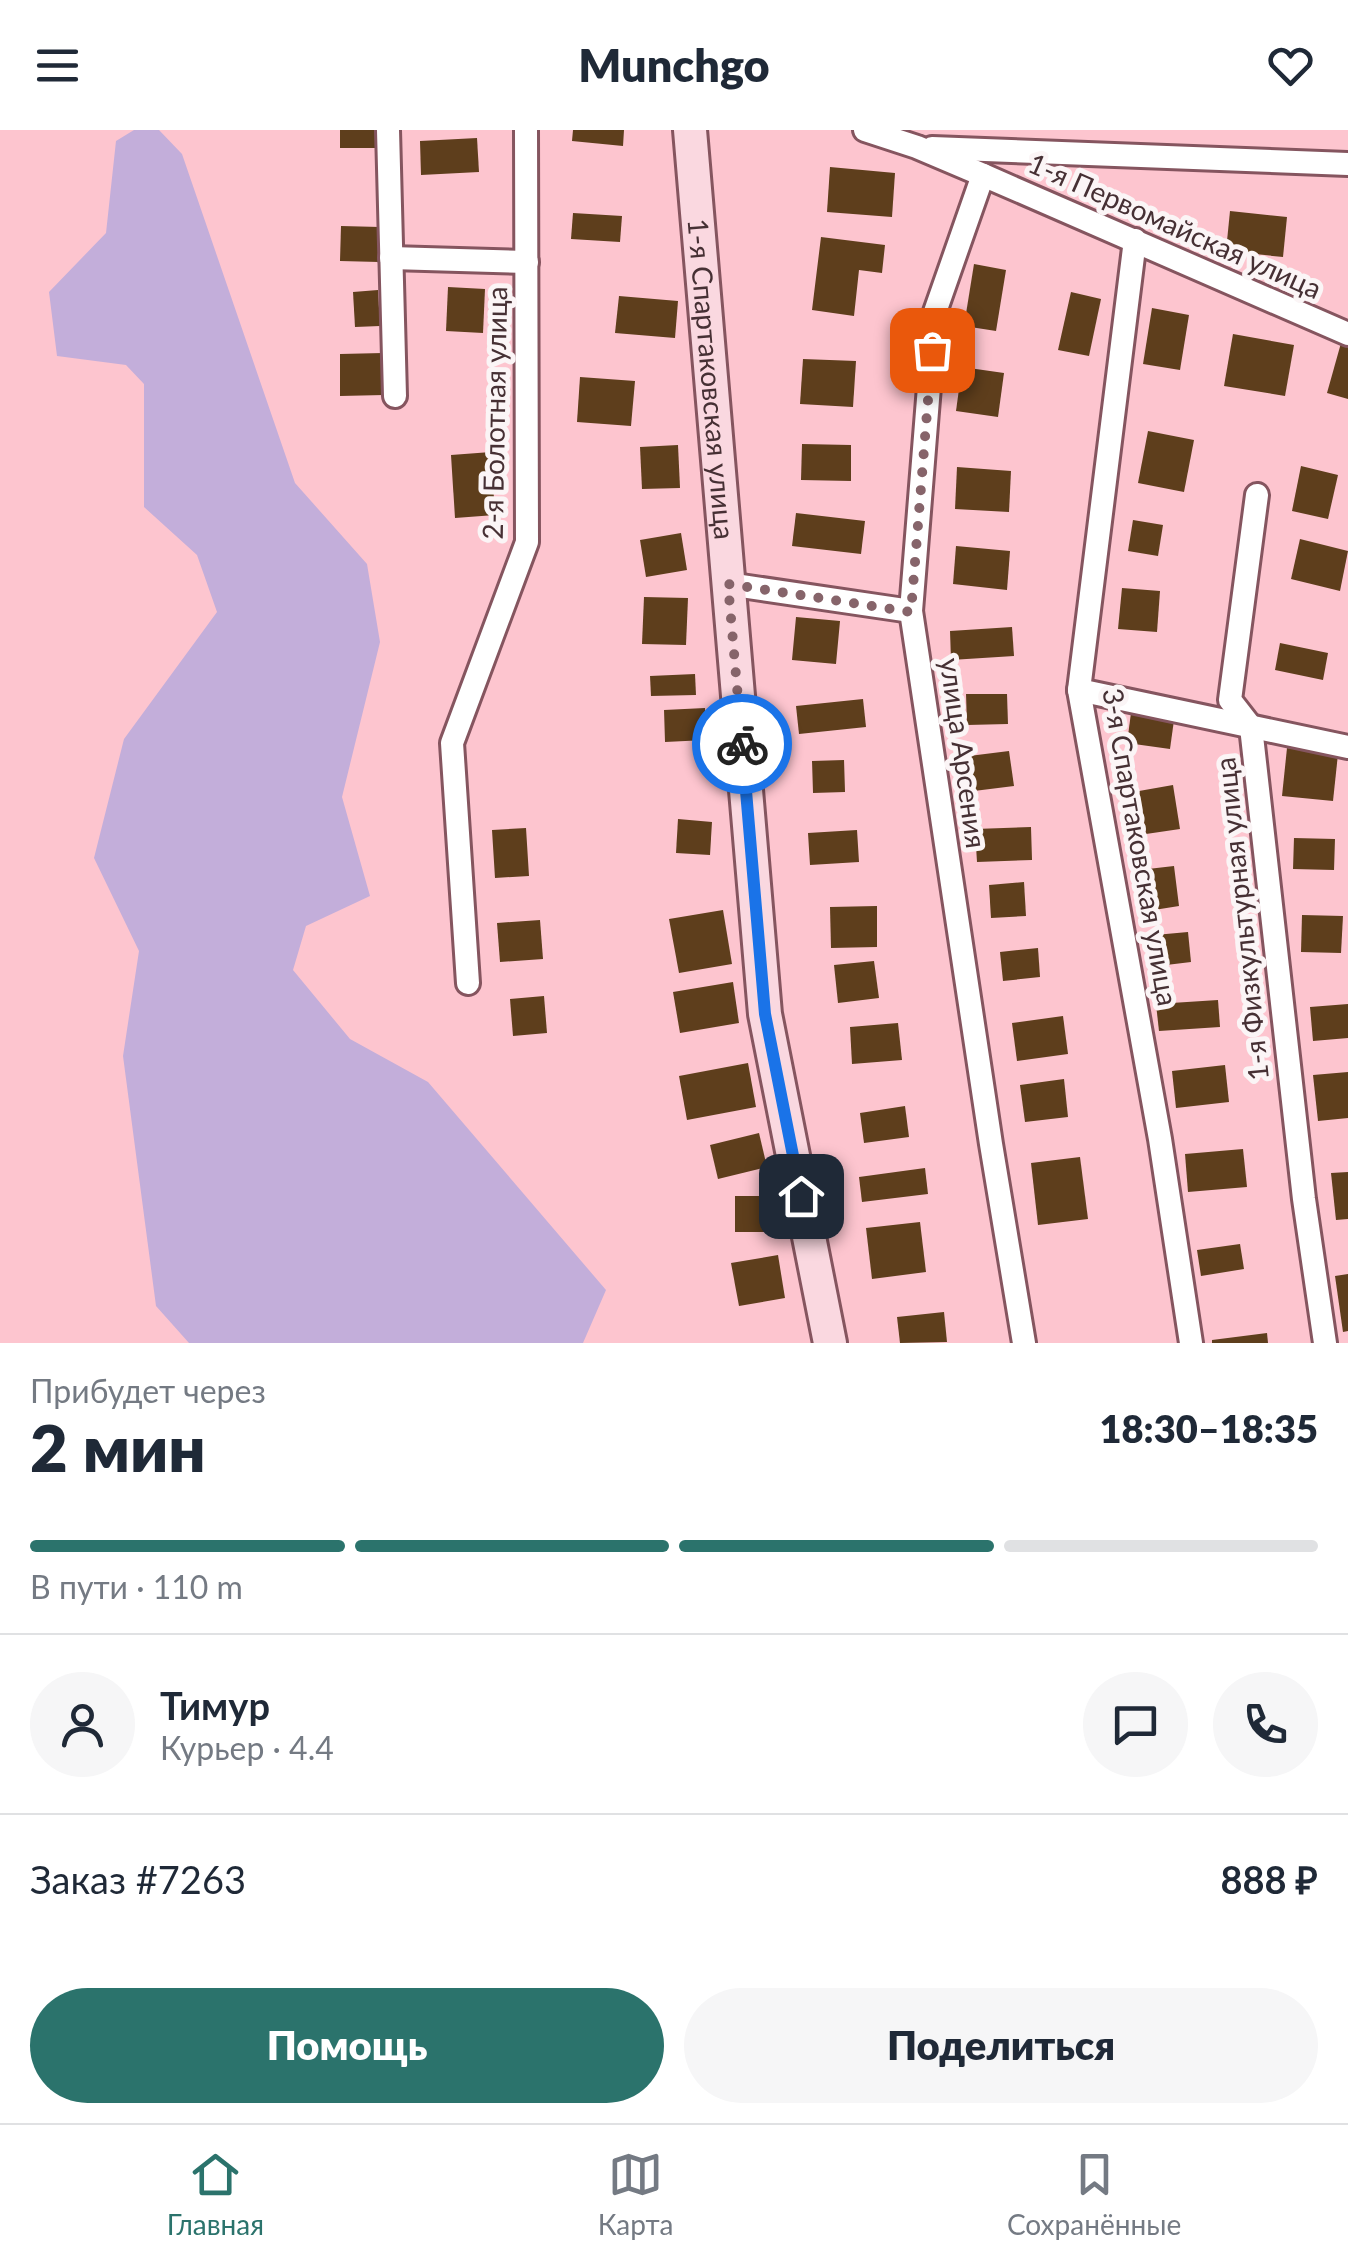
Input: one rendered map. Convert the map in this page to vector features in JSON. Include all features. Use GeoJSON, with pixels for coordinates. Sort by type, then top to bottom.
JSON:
{"type":"FeatureCollection","features":[{"type":"Feature","properties":{"kind":"street"},"geometry":{"type":"LineString","coordinates":[[388,130],[395,396]]}},
{"type":"Feature","properties":{"kind":"street","name":"2-я Болотная улица"},"geometry":{"type":"LineString","coordinates":[[468,984],[452,743],[527,542],[526,130]]}},
{"type":"Feature","properties":{"kind":"street","name":"1-я Спартаковская улица"},"geometry":{"type":"LineString","coordinates":[[690,130],[765,1014],[830,1343]]}},
{"type":"Feature","properties":{"kind":"street","name":"1-я Первомайская улица"},"geometry":{"type":"LineString","coordinates":[[865,130],[917,147],[1348,334]]}},
{"type":"Feature","properties":{"kind":"street"},"geometry":{"type":"LineString","coordinates":[[917,147],[1348,164]]}},
{"type":"Feature","properties":{"kind":"street","name":"улица Арсения"},"geometry":{"type":"LineString","coordinates":[[983,175],[934,312],[911,612],[1024,1343]]}},
{"type":"Feature","properties":{"kind":"street","name":"3-я Спартаковская улица"},"geometry":{"type":"LineString","coordinates":[[1136,240],[1080,690],[1160,1139],[1191,1343]]}},
{"type":"Feature","properties":{"kind":"street"},"geometry":{"type":"LineString","coordinates":[[392,258],[526,262]]}},
{"type":"Feature","properties":{"kind":"street","name":"1-я Физкультурная улица"},"geometry":{"type":"LineString","coordinates":[[1257,494],[1230,700],[1251,727],[1304,1199],[1325,1343]]}},
{"type":"Feature","properties":{"kind":"street"},"geometry":{"type":"LineString","coordinates":[[728,584],[911,612]]}},
{"type":"Feature","properties":{"kind":"street"},"geometry":{"type":"LineString","coordinates":[[1080,690],[1348,747]]}},
{"type":"Feature","properties":{"kind":"shaded area"},"geometry":{"type":"Polygon","coordinates":[[[134,130],[159,130],[182,154],[295,483],[367,564],[380,642],[342,797],[370,896],[306,926],[293,970],[350,1039],[428,1082],[606,1290],[583,1343],[189,1343],[156,1306],[123,1056],[139,951],[94,858],[124,739],[217,612],[197,555],[144,507],[144,384],[126,365],[57,356],[49,292],[106,233],[116,141],[134,130]]]}},
{"type":"Feature","properties":{"kind":"building"},"geometry":{"type":"Polygon","coordinates":[[[340,130],[376,130],[376,148],[340,148],[340,130]]]}},
{"type":"Feature","properties":{"kind":"building"},"geometry":{"type":"Polygon","coordinates":[[[573,130],[624,130],[623,146],[572,141],[573,130]]]}},
{"type":"Feature","properties":{"kind":"building"},"geometry":{"type":"Polygon","coordinates":[[[477,138],[479,172],[421,175],[420,141],[477,138]]]}},
{"type":"Feature","properties":{"kind":"building"},"geometry":{"type":"Polygon","coordinates":[[[830,167],[895,173],[892,217],[827,212],[830,167]]]}},
{"type":"Feature","properties":{"kind":"building"},"geometry":{"type":"Polygon","coordinates":[[[1230,211],[1287,217],[1283,257],[1226,251],[1230,211]]]}},
{"type":"Feature","properties":{"kind":"building"},"geometry":{"type":"Polygon","coordinates":[[[573,213],[622,216],[620,242],[571,239],[573,213]]]}},
{"type":"Feature","properties":{"kind":"building"},"geometry":{"type":"Polygon","coordinates":[[[341,226],[380,227],[379,262],[340,261],[341,226]]]}},
{"type":"Feature","properties":{"kind":"building"},"geometry":{"type":"Polygon","coordinates":[[[821,237],[885,245],[882,273],[859,270],[854,316],[812,310],[821,237]]]}},
{"type":"Feature","properties":{"kind":"building"},"geometry":{"type":"Polygon","coordinates":[[[974,264],[1006,270],[996,331],[964,326],[974,264]]]}},
{"type":"Feature","properties":{"kind":"building"},"geometry":{"type":"Polygon","coordinates":[[[448,287],[485,289],[483,333],[446,331],[448,287]]]}},
{"type":"Feature","properties":{"kind":"building"},"geometry":{"type":"Polygon","coordinates":[[[378,290],[380,326],[355,327],[353,292],[378,290]]]}},
{"type":"Feature","properties":{"kind":"building"},"geometry":{"type":"Polygon","coordinates":[[[1071,292],[1101,299],[1089,356],[1058,350],[1071,292]]]}},
{"type":"Feature","properties":{"kind":"building"},"geometry":{"type":"Polygon","coordinates":[[[619,296],[678,301],[675,338],[615,333],[619,296]]]}},
{"type":"Feature","properties":{"kind":"building"},"geometry":{"type":"Polygon","coordinates":[[[1152,308],[1189,315],[1180,370],[1143,364],[1152,308]]]}},
{"type":"Feature","properties":{"kind":"building"},"geometry":{"type":"Polygon","coordinates":[[[1233,334],[1294,345],[1285,396],[1224,386],[1233,334]]]}},
{"type":"Feature","properties":{"kind":"building"},"geometry":{"type":"Polygon","coordinates":[[[1341,343],[1348,345],[1348,399],[1327,393],[1341,343]]]}},
{"type":"Feature","properties":{"kind":"building"},"geometry":{"type":"Polygon","coordinates":[[[383,353],[384,395],[340,396],[340,354],[383,353]]]}},
{"type":"Feature","properties":{"kind":"building"},"geometry":{"type":"Polygon","coordinates":[[[803,359],[856,361],[853,407],[800,404],[803,359]]]}},
{"type":"Feature","properties":{"kind":"building"},"geometry":{"type":"Polygon","coordinates":[[[962,367],[1004,373],[998,417],[956,411],[962,367]]]}},
{"type":"Feature","properties":{"kind":"building"},"geometry":{"type":"Polygon","coordinates":[[[580,377],[635,381],[631,426],[577,422],[580,377]]]}},
{"type":"Feature","properties":{"kind":"building"},"geometry":{"type":"Polygon","coordinates":[[[1148,431],[1194,440],[1184,492],[1138,483],[1148,431]]]}},
{"type":"Feature","properties":{"kind":"building"},"geometry":{"type":"Polygon","coordinates":[[[802,444],[851,445],[851,481],[801,480],[802,444]]]}},
{"type":"Feature","properties":{"kind":"building"},"geometry":{"type":"Polygon","coordinates":[[[678,445],[680,488],[642,489],[640,447],[678,445]]]}},
{"type":"Feature","properties":{"kind":"building"},"geometry":{"type":"Polygon","coordinates":[[[491,452],[495,515],[455,518],[451,455],[491,452]]]}},
{"type":"Feature","properties":{"kind":"building"},"geometry":{"type":"Polygon","coordinates":[[[1301,466],[1338,475],[1328,519],[1292,511],[1301,466]]]}},
{"type":"Feature","properties":{"kind":"building"},"geometry":{"type":"Polygon","coordinates":[[[957,467],[1011,471],[1009,512],[955,509],[957,467]]]}},
{"type":"Feature","properties":{"kind":"building"},"geometry":{"type":"Polygon","coordinates":[[[796,513],[865,521],[861,554],[792,546],[796,513]]]}},
{"type":"Feature","properties":{"kind":"building"},"geometry":{"type":"Polygon","coordinates":[[[1133,520],[1163,525],[1158,556],[1128,551],[1133,520]]]}},
{"type":"Feature","properties":{"kind":"building"},"geometry":{"type":"Polygon","coordinates":[[[681,533],[687,570],[646,577],[640,540],[681,533]]]}},
{"type":"Feature","properties":{"kind":"building"},"geometry":{"type":"Polygon","coordinates":[[[1300,539],[1348,551],[1340,591],[1291,579],[1300,539]]]}},
{"type":"Feature","properties":{"kind":"building"},"geometry":{"type":"Polygon","coordinates":[[[956,546],[1010,551],[1007,590],[953,584],[956,546]]]}},
{"type":"Feature","properties":{"kind":"building"},"geometry":{"type":"Polygon","coordinates":[[[1122,588],[1160,591],[1157,632],[1118,629],[1122,588]]]}},
{"type":"Feature","properties":{"kind":"building"},"geometry":{"type":"Polygon","coordinates":[[[644,597],[688,598],[686,645],[642,644],[644,597]]]}},
{"type":"Feature","properties":{"kind":"building"},"geometry":{"type":"Polygon","coordinates":[[[796,617],[840,621],[836,664],[792,660],[796,617]]]}},
{"type":"Feature","properties":{"kind":"building"},"geometry":{"type":"Polygon","coordinates":[[[1012,627],[1014,656],[951,660],[950,631],[1012,627]]]}},
{"type":"Feature","properties":{"kind":"building"},"geometry":{"type":"Polygon","coordinates":[[[1280,643],[1328,653],[1323,680],[1275,670],[1280,643]]]}},
{"type":"Feature","properties":{"kind":"building"},"geometry":{"type":"Polygon","coordinates":[[[695,674],[696,695],[651,696],[650,676],[695,674]]]}},
{"type":"Feature","properties":{"kind":"building"},"geometry":{"type":"Polygon","coordinates":[[[966,694],[1007,694],[1008,724],[967,725],[966,694]]]}},
{"type":"Feature","properties":{"kind":"building"},"geometry":{"type":"Polygon","coordinates":[[[863,699],[866,727],[799,734],[796,706],[863,699]]]}},
{"type":"Feature","properties":{"kind":"building"},"geometry":{"type":"Polygon","coordinates":[[[705,708],[706,740],[665,742],[664,710],[705,708]]]}},
{"type":"Feature","properties":{"kind":"building"},"geometry":{"type":"Polygon","coordinates":[[[1131,713],[1174,720],[1170,749],[1127,743],[1131,713]]]}},
{"type":"Feature","properties":{"kind":"building"},"geometry":{"type":"Polygon","coordinates":[[[1287,748],[1338,754],[1333,801],[1282,796],[1287,748]]]}},
{"type":"Feature","properties":{"kind":"building"},"geometry":{"type":"Polygon","coordinates":[[[1009,751],[1014,786],[974,791],[969,756],[1009,751]]]}},
{"type":"Feature","properties":{"kind":"building"},"geometry":{"type":"Polygon","coordinates":[[[844,760],[845,792],[813,793],[812,761],[844,760]]]}},
{"type":"Feature","properties":{"kind":"building"},"geometry":{"type":"Polygon","coordinates":[[[1173,785],[1180,829],[1146,834],[1139,791],[1173,785]]]}},
{"type":"Feature","properties":{"kind":"building"},"geometry":{"type":"Polygon","coordinates":[[[678,819],[712,822],[710,855],[676,853],[678,819]]]}},
{"type":"Feature","properties":{"kind":"building"},"geometry":{"type":"Polygon","coordinates":[[[1031,827],[1032,860],[977,862],[975,829],[1031,827]]]}},
{"type":"Feature","properties":{"kind":"building"},"geometry":{"type":"Polygon","coordinates":[[[526,828],[529,876],[495,878],[492,830],[526,828]]]}},
{"type":"Feature","properties":{"kind":"building"},"geometry":{"type":"Polygon","coordinates":[[[857,830],[859,862],[810,865],[808,833],[857,830]]]}},
{"type":"Feature","properties":{"kind":"building"},"geometry":{"type":"Polygon","coordinates":[[[1294,838],[1335,839],[1334,870],[1293,869],[1294,838]]]}},
{"type":"Feature","properties":{"kind":"building"},"geometry":{"type":"Polygon","coordinates":[[[1174,866],[1179,906],[1154,910],[1148,869],[1174,866]]]}},
{"type":"Feature","properties":{"kind":"building"},"geometry":{"type":"Polygon","coordinates":[[[1024,882],[1026,916],[991,918],[989,885],[1024,882]]]}},
{"type":"Feature","properties":{"kind":"building"},"geometry":{"type":"Polygon","coordinates":[[[877,906],[877,947],[831,948],[830,907],[877,906]]]}},
{"type":"Feature","properties":{"kind":"building"},"geometry":{"type":"Polygon","coordinates":[[[723,910],[732,964],[679,973],[669,919],[723,910]]]}},
{"type":"Feature","properties":{"kind":"building"},"geometry":{"type":"Polygon","coordinates":[[[1302,915],[1343,916],[1341,953],[1301,952],[1302,915]]]}},
{"type":"Feature","properties":{"kind":"building"},"geometry":{"type":"Polygon","coordinates":[[[540,920],[543,959],[500,962],[497,923],[540,920]]]}},
{"type":"Feature","properties":{"kind":"building"},"geometry":{"type":"Polygon","coordinates":[[[1188,932],[1191,962],[1158,966],[1155,935],[1188,932]]]}},
{"type":"Feature","properties":{"kind":"building"},"geometry":{"type":"Polygon","coordinates":[[[1038,948],[1040,977],[1003,981],[1000,952],[1038,948]]]}},
{"type":"Feature","properties":{"kind":"building"},"geometry":{"type":"Polygon","coordinates":[[[874,961],[879,998],[838,1003],[834,965],[874,961]]]}},
{"type":"Feature","properties":{"kind":"building"},"geometry":{"type":"Polygon","coordinates":[[[733,982],[739,1023],[680,1033],[673,992],[733,982]]]}},
{"type":"Feature","properties":{"kind":"building"},"geometry":{"type":"Polygon","coordinates":[[[544,996],[547,1033],[513,1036],[510,999],[544,996]]]}},
{"type":"Feature","properties":{"kind":"building"},"geometry":{"type":"Polygon","coordinates":[[[1218,1000],[1220,1027],[1159,1031],[1156,1004],[1218,1000]]]}},
{"type":"Feature","properties":{"kind":"building"},"geometry":{"type":"Polygon","coordinates":[[[1348,1004],[1348,1038],[1313,1041],[1310,1007],[1348,1004]]]}},
{"type":"Feature","properties":{"kind":"building"},"geometry":{"type":"Polygon","coordinates":[[[1063,1016],[1068,1054],[1017,1061],[1012,1023],[1063,1016]]]}},
{"type":"Feature","properties":{"kind":"building"},"geometry":{"type":"Polygon","coordinates":[[[898,1023],[902,1060],[852,1064],[850,1027],[898,1023]]]}},
{"type":"Feature","properties":{"kind":"building"},"geometry":{"type":"Polygon","coordinates":[[[748,1063],[756,1107],[687,1120],[679,1076],[748,1063]]]}},
{"type":"Feature","properties":{"kind":"building"},"geometry":{"type":"Polygon","coordinates":[[[1225,1065],[1229,1102],[1176,1108],[1172,1071],[1225,1065]]]}},
{"type":"Feature","properties":{"kind":"building"},"geometry":{"type":"Polygon","coordinates":[[[1348,1072],[1348,1118],[1318,1121],[1313,1075],[1348,1072]]]}},
{"type":"Feature","properties":{"kind":"building"},"geometry":{"type":"Polygon","coordinates":[[[1064,1079],[1068,1117],[1025,1122],[1020,1085],[1064,1079]]]}},
{"type":"Feature","properties":{"kind":"building"},"geometry":{"type":"Polygon","coordinates":[[[905,1106],[909,1137],[864,1143],[860,1113],[905,1106]]]}},
{"type":"Feature","properties":{"kind":"building"},"geometry":{"type":"Polygon","coordinates":[[[759,1133],[767,1167],[718,1179],[710,1145],[759,1133]]]}},
{"type":"Feature","properties":{"kind":"building"},"geometry":{"type":"Polygon","coordinates":[[[1243,1149],[1247,1187],[1188,1192],[1185,1154],[1243,1149]]]}},
{"type":"Feature","properties":{"kind":"building"},"geometry":{"type":"Polygon","coordinates":[[[1080,1157],[1088,1219],[1038,1225],[1031,1163],[1080,1157]]]}},
{"type":"Feature","properties":{"kind":"building"},"geometry":{"type":"Polygon","coordinates":[[[925,1168],[928,1194],[862,1202],[859,1177],[925,1168]]]}},
{"type":"Feature","properties":{"kind":"building"},"geometry":{"type":"Polygon","coordinates":[[[1348,1172],[1348,1219],[1336,1220],[1331,1173],[1348,1172]]]}},
{"type":"Feature","properties":{"kind":"building"},"geometry":{"type":"Polygon","coordinates":[[[735,1196],[786,1196],[786,1232],[735,1232],[735,1196]]]}},
{"type":"Feature","properties":{"kind":"building"},"geometry":{"type":"Polygon","coordinates":[[[920,1222],[926,1272],[872,1279],[866,1228],[920,1222]]]}},
{"type":"Feature","properties":{"kind":"building"},"geometry":{"type":"Polygon","coordinates":[[[1240,1244],[1244,1269],[1201,1276],[1197,1250],[1240,1244]]]}},
{"type":"Feature","properties":{"kind":"building"},"geometry":{"type":"Polygon","coordinates":[[[778,1255],[785,1298],[739,1306],[731,1263],[778,1255]]]}},
{"type":"Feature","properties":{"kind":"building"},"geometry":{"type":"Polygon","coordinates":[[[1348,1274],[1348,1331],[1343,1332],[1335,1276],[1348,1274]]]}},
{"type":"Feature","properties":{"kind":"building"},"geometry":{"type":"Polygon","coordinates":[[[944,1312],[947,1342],[900,1343],[897,1317],[944,1312]]]}},
{"type":"Feature","properties":{"kind":"building"},"geometry":{"type":"Polygon","coordinates":[[[1267,1333],[1268,1343],[1212,1343],[1212,1340],[1267,1333]]]}},
{"type":"Feature","properties":{"kind":"way so far"},"geometry":{"type":"LineString","coordinates":[[742,744],[728,584],[911,612],[932,350]]}},
{"type":"Feature","properties":{"kind":"route"},"geometry":{"type":"LineString","coordinates":[[742,744],[765,1014],[801,1196]]}}]}
